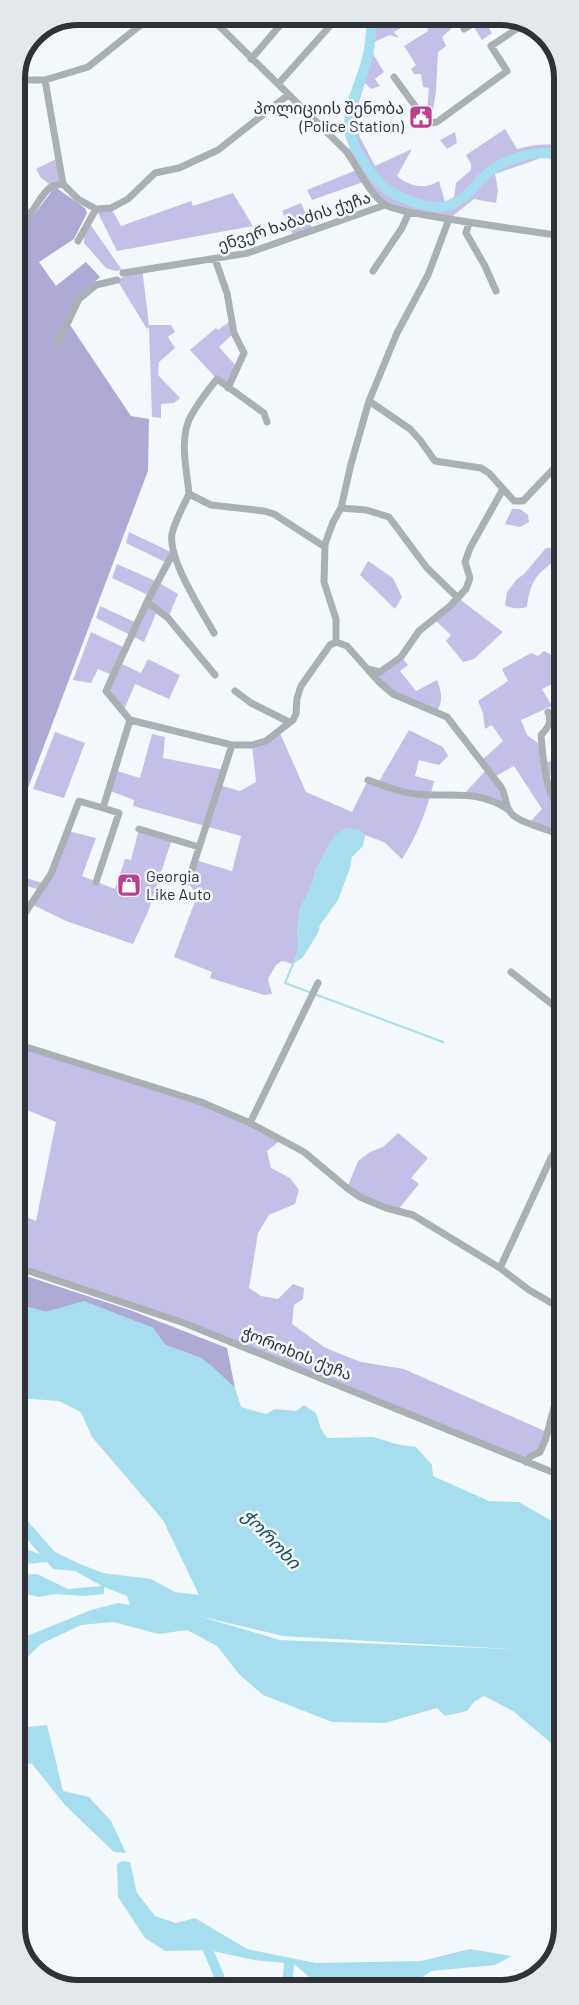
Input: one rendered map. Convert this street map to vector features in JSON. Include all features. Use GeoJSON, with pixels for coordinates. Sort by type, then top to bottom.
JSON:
{"type":"FeatureCollection","features":[{"type":"Feature","properties":{"kind":"street"},"geometry":{"type":"LineString","coordinates":[[25,80],[45,80],[88,67],[141,25]]}},
{"type":"Feature","properties":{"kind":"street"},"geometry":{"type":"LineString","coordinates":[[218,25],[346,151],[385,205],[409,212],[468,223],[554,235]]}},
{"type":"Feature","properties":{"kind":"street"},"geometry":{"type":"LineString","coordinates":[[251,59],[280,25]]}},
{"type":"Feature","properties":{"kind":"street"},"geometry":{"type":"LineString","coordinates":[[278,84],[330,25]]}},
{"type":"Feature","properties":{"kind":"street"},"geometry":{"type":"LineString","coordinates":[[464,29],[470,25]]}},
{"type":"Feature","properties":{"kind":"street"},"geometry":{"type":"LineString","coordinates":[[394,77],[426,123],[437,122],[507,71],[491,46],[518,28]]}},
{"type":"Feature","properties":{"kind":"street"},"geometry":{"type":"LineString","coordinates":[[45,80],[63,184],[78,199],[96,209],[111,208],[128,199],[155,173],[179,168],[218,150],[288,96]]}},
{"type":"Feature","properties":{"kind":"street"},"geometry":{"type":"LineString","coordinates":[[25,222],[52,186],[63,184]]}},
{"type":"Feature","properties":{"kind":"street","name":"ენვერ ხაბაძის ქუჩა"},"geometry":{"type":"LineString","coordinates":[[228,388],[244,353],[234,333],[227,293],[215,259],[248,253],[385,205]]}},
{"type":"Feature","properties":{"kind":"street"},"geometry":{"type":"LineString","coordinates":[[78,241],[96,209]]}},
{"type":"Feature","properties":{"kind":"street"},"geometry":{"type":"LineString","coordinates":[[373,271],[402,228],[409,212]]}},
{"type":"Feature","properties":{"kind":"street"},"geometry":{"type":"LineString","coordinates":[[336,642],[336,619],[324,582],[325,547],[333,522],[341,508],[369,401],[394,340],[428,274],[449,219]]}},
{"type":"Feature","properties":{"kind":"street"},"geometry":{"type":"LineString","coordinates":[[468,223],[466,233],[485,266],[496,291]]}},
{"type":"Feature","properties":{"kind":"street"},"geometry":{"type":"LineString","coordinates":[[123,273],[215,259]]}},
{"type":"Feature","properties":{"kind":"street"},"geometry":{"type":"LineString","coordinates":[[58,344],[79,299],[96,285],[117,280]]}},
{"type":"Feature","properties":{"kind":"street"},"geometry":{"type":"LineString","coordinates":[[214,633],[187,584],[173,553],[172,536],[189,494],[185,437],[189,421],[217,379],[264,413],[267,422]]}},
{"type":"Feature","properties":{"kind":"street"},"geometry":{"type":"LineString","coordinates":[[369,401],[410,429],[434,461],[481,468],[489,473],[514,501],[522,501],[554,468]]}},
{"type":"Feature","properties":{"kind":"street"},"geometry":{"type":"LineString","coordinates":[[368,669],[380,672],[401,657],[418,631],[450,606],[466,589],[470,578],[465,562],[470,548],[503,489]]}},
{"type":"Feature","properties":{"kind":"street"},"geometry":{"type":"LineString","coordinates":[[189,494],[211,505],[264,511],[274,514],[325,547]]}},
{"type":"Feature","properties":{"kind":"street"},"geometry":{"type":"LineString","coordinates":[[341,508],[366,510],[389,518],[427,568],[458,598]]}},
{"type":"Feature","properties":{"kind":"street"},"geometry":{"type":"LineString","coordinates":[[173,553],[147,602],[106,691],[130,720],[232,745],[252,745],[266,741],[295,717],[297,698],[301,686],[330,644],[336,642],[347,646],[378,681],[393,694],[448,717],[501,787],[507,799],[509,810]]}},
{"type":"Feature","properties":{"kind":"street"},"geometry":{"type":"LineString","coordinates":[[147,602],[168,618],[215,675]]}},
{"type":"Feature","properties":{"kind":"street"},"geometry":{"type":"LineString","coordinates":[[235,691],[251,703],[289,722]]}},
{"type":"Feature","properties":{"kind":"street"},"geometry":{"type":"LineString","coordinates":[[548,712],[550,717],[548,727],[542,735],[544,764],[554,799]]}},
{"type":"Feature","properties":{"kind":"street"},"geometry":{"type":"LineString","coordinates":[[103,808],[130,720]]}},
{"type":"Feature","properties":{"kind":"street"},"geometry":{"type":"LineString","coordinates":[[188,882],[232,745]]}},
{"type":"Feature","properties":{"kind":"street"},"geometry":{"type":"LineString","coordinates":[[368,780],[414,794],[464,794],[483,797],[500,804],[529,823],[554,831]]}},
{"type":"Feature","properties":{"kind":"street"},"geometry":{"type":"LineString","coordinates":[[25,913],[51,874],[79,801],[119,812],[96,882]]}},
{"type":"Feature","properties":{"kind":"street"},"geometry":{"type":"LineString","coordinates":[[139,829],[199,847]]}},
{"type":"Feature","properties":{"kind":"street"},"geometry":{"type":"LineString","coordinates":[[511,972],[554,1006]]}},
{"type":"Feature","properties":{"kind":"street"},"geometry":{"type":"LineString","coordinates":[[250,1123],[318,983]]}},
{"type":"Feature","properties":{"kind":"street"},"geometry":{"type":"LineString","coordinates":[[25,1047],[201,1102],[250,1123],[304,1152],[360,1197],[386,1208],[413,1215],[500,1268],[529,1290],[554,1304]]}},
{"type":"Feature","properties":{"kind":"street"},"geometry":{"type":"LineString","coordinates":[[500,1268],[554,1152]]}},
{"type":"Feature","properties":{"kind":"street","name":"ჭოროხის ქუჩა"},"geometry":{"type":"LineString","coordinates":[[25,1271],[199,1328],[554,1473]]}},
{"type":"Feature","properties":{"kind":"street"},"geometry":{"type":"LineString","coordinates":[[526,1462],[531,1456],[540,1452],[554,1405]]}},
{"type":"Feature","properties":{"kind":"shaded area"},"geometry":{"type":"Polygon","coordinates":[[[371,25],[406,25],[394,32],[399,38],[390,35],[374,42],[373,54],[384,72],[375,79],[380,86],[371,89],[365,83],[358,105],[363,117],[355,120],[354,126],[375,166],[412,149],[397,176],[407,183],[418,186],[428,186],[439,181],[445,202],[454,197],[456,183],[471,170],[471,164],[466,155],[505,129],[517,149],[528,146],[554,145],[554,160],[544,157],[495,174],[498,190],[496,203],[474,199],[449,219],[385,205],[366,181],[312,200],[307,190],[359,169],[346,151],[353,145],[351,122],[353,104],[362,77],[370,42],[371,25]]]}},
{"type":"Feature","properties":{"kind":"shaded area"},"geometry":{"type":"Polygon","coordinates":[[[427,25],[450,25],[452,28],[442,37],[446,46],[438,52],[436,91],[431,123],[426,121],[429,88],[423,87],[421,74],[414,74],[411,69],[416,65],[404,46],[428,31],[427,25]]]}},
{"type":"Feature","properties":{"kind":"shaded area"},"geometry":{"type":"Polygon","coordinates":[[[473,25],[487,25],[492,33],[482,40],[473,25]]]}},
{"type":"Feature","properties":{"kind":"shaded area"},"geometry":{"type":"Polygon","coordinates":[[[455,132],[457,143],[447,149],[440,140],[455,132]]]}},
{"type":"Feature","properties":{"kind":"shaded area"},"geometry":{"type":"Polygon","coordinates":[[[58,158],[63,184],[52,186],[41,178],[36,169],[58,158]]]}},
{"type":"Feature","properties":{"kind":"shaded area"},"geometry":{"type":"Polygon","coordinates":[[[55,187],[85,208],[87,213],[74,239],[39,262],[56,286],[86,262],[100,277],[77,298],[66,319],[131,416],[149,419],[148,471],[25,796],[25,226],[55,187]]]}},
{"type":"Feature","properties":{"kind":"shaded area"},"geometry":{"type":"Polygon","coordinates":[[[233,193],[253,226],[117,251],[96,209],[111,208],[121,226],[191,201],[193,206],[233,193]]]}},
{"type":"Feature","properties":{"kind":"shaded area"},"geometry":{"type":"Polygon","coordinates":[[[301,203],[313,230],[294,237],[282,211],[301,203]]]}},
{"type":"Feature","properties":{"kind":"shaded area"},"geometry":{"type":"Polygon","coordinates":[[[25,204],[32,214],[26,222],[25,221],[25,204]]]}},
{"type":"Feature","properties":{"kind":"shaded area"},"geometry":{"type":"Polygon","coordinates":[[[90,224],[122,270],[115,271],[106,268],[84,243],[84,236],[90,224]]]}},
{"type":"Feature","properties":{"kind":"shaded area"},"geometry":{"type":"Polygon","coordinates":[[[142,268],[149,325],[171,325],[175,332],[168,337],[175,348],[159,362],[158,375],[180,398],[174,403],[161,404],[161,418],[152,417],[149,327],[147,329],[117,280],[142,268]]]}},
{"type":"Feature","properties":{"kind":"shaded area"},"geometry":{"type":"Polygon","coordinates":[[[232,320],[234,333],[219,347],[238,368],[228,388],[190,350],[216,328],[218,330],[232,320]]]}},
{"type":"Feature","properties":{"kind":"shaded area"},"geometry":{"type":"Polygon","coordinates":[[[512,509],[520,509],[528,515],[529,522],[520,527],[505,524],[512,509]]]}},
{"type":"Feature","properties":{"kind":"shaded area"},"geometry":{"type":"Polygon","coordinates":[[[129,532],[173,553],[167,563],[126,543],[129,532]]]}},
{"type":"Feature","properties":{"kind":"shaded area"},"geometry":{"type":"Polygon","coordinates":[[[546,548],[554,549],[554,562],[535,579],[530,591],[527,607],[516,608],[505,605],[507,592],[517,579],[524,574],[546,548]]]}},
{"type":"Feature","properties":{"kind":"shaded area"},"geometry":{"type":"Polygon","coordinates":[[[368,561],[393,578],[402,597],[395,609],[360,575],[368,561]]]}},
{"type":"Feature","properties":{"kind":"shaded area"},"geometry":{"type":"Polygon","coordinates":[[[117,564],[158,582],[178,594],[168,618],[157,611],[144,642],[96,618],[100,606],[137,623],[150,596],[112,578],[117,564]]]}},
{"type":"Feature","properties":{"kind":"shaded area"},"geometry":{"type":"Polygon","coordinates":[[[458,598],[503,632],[474,659],[463,662],[446,641],[451,635],[434,619],[458,598]]]}},
{"type":"Feature","properties":{"kind":"shaded area"},"geometry":{"type":"Polygon","coordinates":[[[91,632],[125,648],[112,675],[98,669],[91,683],[73,680],[91,632]]]}},
{"type":"Feature","properties":{"kind":"shaded area"},"geometry":{"type":"Polygon","coordinates":[[[544,651],[554,656],[554,683],[542,689],[552,706],[521,720],[527,735],[542,746],[544,764],[554,760],[554,774],[547,777],[554,793],[554,832],[529,823],[542,809],[514,766],[494,777],[509,810],[464,794],[487,769],[481,761],[503,741],[492,725],[485,729],[483,713],[478,701],[508,681],[502,669],[531,653],[538,656],[544,651]]]}},
{"type":"Feature","properties":{"kind":"shaded area"},"geometry":{"type":"Polygon","coordinates":[[[401,657],[408,665],[400,671],[416,691],[437,680],[441,696],[437,712],[393,694],[372,673],[401,657]]]}},
{"type":"Feature","properties":{"kind":"shaded area"},"geometry":{"type":"Polygon","coordinates":[[[148,659],[180,675],[169,699],[135,684],[123,712],[109,692],[122,664],[141,673],[148,659]]]}},
{"type":"Feature","properties":{"kind":"shaded area"},"geometry":{"type":"Polygon","coordinates":[[[409,730],[443,747],[448,756],[439,765],[419,760],[415,776],[434,781],[429,801],[417,832],[402,859],[384,842],[365,835],[359,830],[329,845],[316,870],[310,891],[301,907],[297,931],[299,947],[293,964],[282,961],[276,965],[268,979],[272,994],[264,995],[210,978],[212,972],[174,957],[197,896],[188,882],[195,860],[232,871],[241,836],[133,806],[134,800],[108,790],[114,770],[140,778],[152,734],[165,737],[163,758],[224,770],[219,785],[240,791],[256,782],[252,745],[279,731],[306,792],[352,812],[368,780],[378,783],[409,730]]]}},
{"type":"Feature","properties":{"kind":"shaded area"},"geometry":{"type":"Polygon","coordinates":[[[55,732],[85,743],[64,798],[33,789],[55,732]]]}},
{"type":"Feature","properties":{"kind":"shaded area"},"geometry":{"type":"Polygon","coordinates":[[[139,829],[172,839],[148,912],[133,944],[66,921],[35,906],[32,903],[40,890],[25,885],[25,878],[45,884],[68,831],[96,838],[82,876],[115,889],[125,859],[131,860],[139,829]]]}},
{"type":"Feature","properties":{"kind":"shaded area"},"geometry":{"type":"Polygon","coordinates":[[[25,1047],[201,1102],[282,1139],[267,1151],[271,1168],[290,1178],[299,1190],[295,1204],[269,1215],[258,1233],[249,1288],[261,1296],[278,1299],[293,1284],[304,1288],[303,1299],[294,1305],[292,1324],[324,1347],[361,1362],[404,1369],[547,1432],[540,1452],[526,1462],[237,1343],[25,1270],[25,1216],[36,1221],[56,1122],[25,1109],[25,1047]]]}},
{"type":"Feature","properties":{"kind":"shaded area"},"geometry":{"type":"Polygon","coordinates":[[[398,1133],[428,1158],[411,1178],[419,1184],[398,1210],[347,1188],[358,1161],[370,1152],[383,1147],[398,1133]]]}},
{"type":"Feature","properties":{"kind":"shaded area"},"geometry":{"type":"Polygon","coordinates":[[[25,1276],[130,1310],[227,1348],[235,1388],[201,1358],[165,1345],[153,1328],[84,1302],[46,1312],[25,1305],[25,1276]]]}},
{"type":"Feature","properties":{"kind":"water"},"geometry":{"type":"Polygon","coordinates":[[[347,828],[359,830],[365,835],[363,846],[352,857],[350,868],[338,900],[320,925],[318,933],[303,957],[293,964],[299,947],[297,931],[301,907],[316,870],[329,845],[336,834],[347,828]]]}},
{"type":"Feature","properties":{"kind":"water","name":"ჭოროხი"},"geometry":{"type":"Polygon","coordinates":[[[84,1301],[153,1328],[165,1345],[201,1358],[235,1388],[241,1407],[266,1414],[275,1409],[296,1411],[304,1405],[316,1413],[321,1429],[327,1438],[373,1437],[396,1444],[416,1447],[432,1465],[433,1476],[489,1501],[519,1502],[554,1522],[554,1745],[513,1711],[484,1696],[474,1702],[467,1711],[445,1716],[437,1708],[385,1723],[332,1722],[263,1695],[239,1674],[217,1646],[187,1630],[159,1634],[113,1622],[81,1625],[41,1644],[25,1659],[25,1637],[91,1610],[118,1603],[130,1605],[127,1596],[104,1587],[104,1594],[84,1596],[56,1594],[39,1597],[25,1594],[25,1575],[37,1574],[68,1589],[102,1586],[75,1571],[53,1569],[47,1562],[25,1564],[25,1549],[40,1554],[25,1537],[25,1518],[55,1552],[80,1564],[103,1573],[151,1579],[175,1592],[199,1595],[163,1520],[92,1437],[81,1412],[59,1401],[25,1399],[25,1305],[27,1307],[46,1312],[84,1301]],[[199,1616],[280,1640],[511,1649],[283,1636],[199,1616]]]}},
{"type":"Feature","properties":{"kind":"water"},"geometry":{"type":"Polygon","coordinates":[[[47,1725],[63,1791],[89,1797],[111,1821],[126,1853],[114,1852],[65,1805],[32,1764],[25,1763],[25,1727],[47,1725]]]}},
{"type":"Feature","properties":{"kind":"water"},"geometry":{"type":"Polygon","coordinates":[[[123,1861],[130,1862],[137,1893],[155,1916],[176,1923],[195,1918],[247,1949],[316,1963],[421,1961],[470,1949],[512,1956],[495,1965],[431,1971],[418,1980],[307,1980],[309,1977],[294,1964],[254,1960],[208,1950],[165,1951],[145,1938],[118,1897],[117,1864],[123,1861]]]}},
{"type":"Feature","properties":{"kind":"waterway"},"geometry":{"type":"LineString","coordinates":[[372,25],[368,56],[352,106],[349,128],[352,140],[373,176],[393,193],[420,204],[442,207],[459,201],[489,172],[508,161],[540,153],[554,153]]}},
{"type":"Feature","properties":{"kind":"waterway"},"geometry":{"type":"LineString","coordinates":[[293,964],[285,983],[443,1042]]}},
{"type":"Feature","properties":{"kind":"waterway"},"geometry":{"type":"LineString","coordinates":[[208,1950],[221,1980]]}},
{"type":"Feature","properties":{"kind":"waterway"},"geometry":{"type":"LineString","coordinates":[[288,1980],[289,1964]]}},
{"type":"Feature","properties":{"kind":"place","name":"პოლიციის შენობა (Police Station)"},"geometry":{"type":"Point","coordinates":[421,117]}},
{"type":"Feature","properties":{"kind":"place","name":"Georgia Like Auto"},"geometry":{"type":"Point","coordinates":[129,885]}}]}
